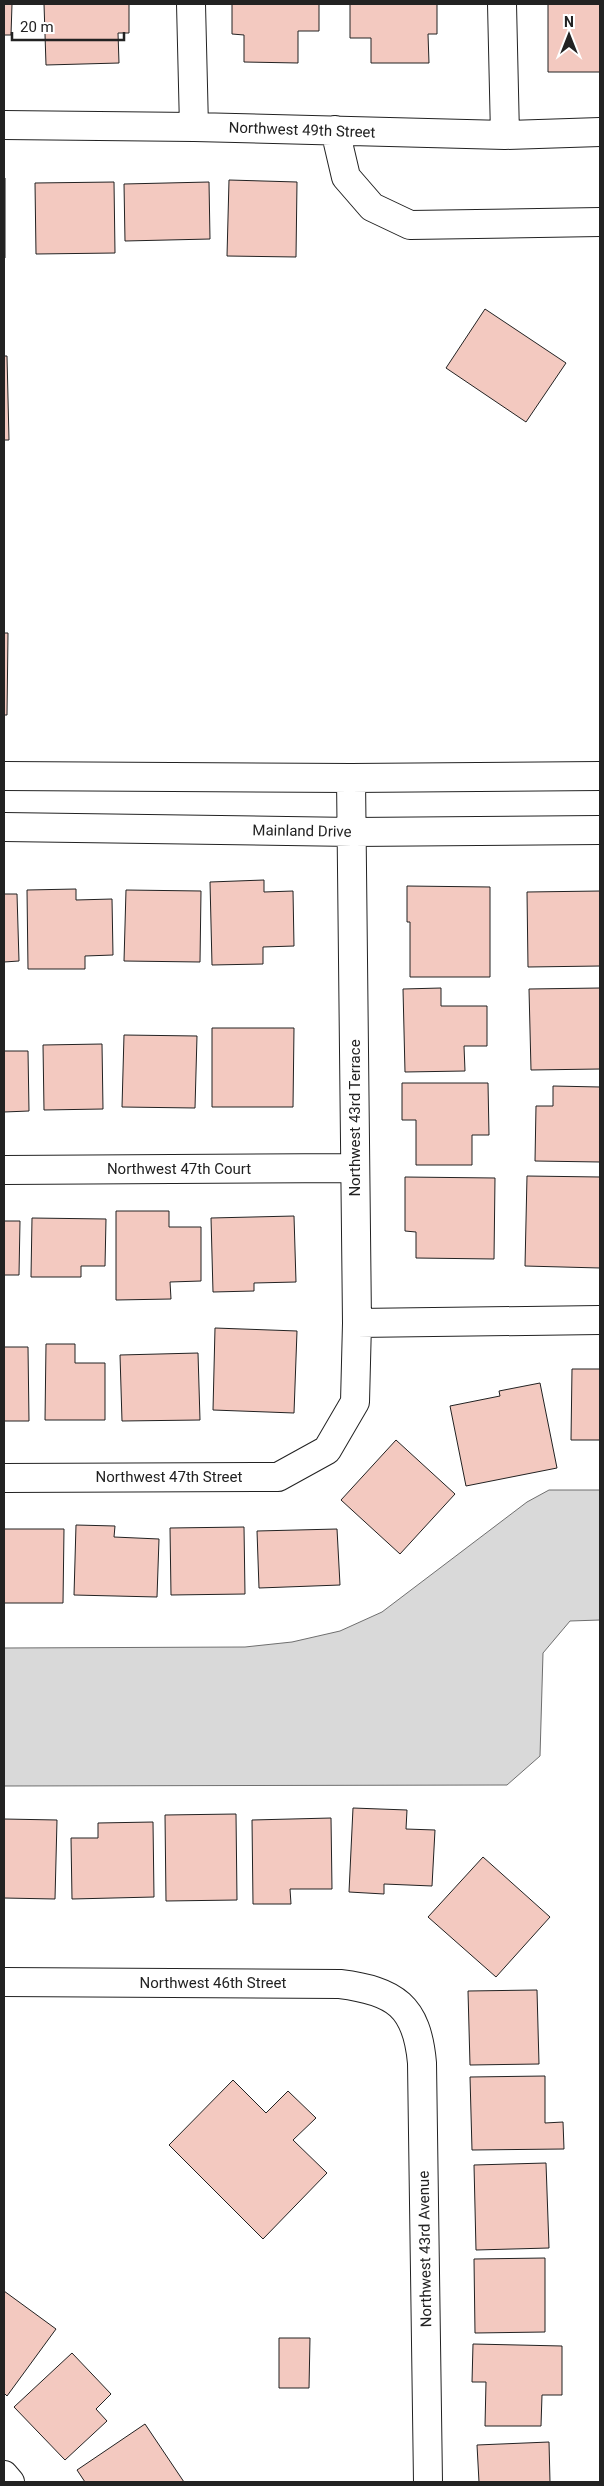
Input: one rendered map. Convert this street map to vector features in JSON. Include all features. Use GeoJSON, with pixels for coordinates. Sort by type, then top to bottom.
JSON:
{"type":"FeatureCollection","features":[{"type":"Feature","properties":{"kind":"street"},"geometry":{"type":"LineString","coordinates":[[191,4],[194,127]]}},
{"type":"Feature","properties":{"kind":"street"},"geometry":{"type":"LineString","coordinates":[[502,4],[505,135]]}},
{"type":"Feature","properties":{"kind":"street","name":"Northwest 49th Street"},"geometry":{"type":"LineString","coordinates":[[4,125],[194,127],[505,135],[600,132]]}},
{"type":"Feature","properties":{"kind":"street"},"geometry":{"type":"LineString","coordinates":[[335,130],[346,177],[372,207],[410,225],[600,222]]}},
{"type":"Feature","properties":{"kind":"street"},"geometry":{"type":"LineString","coordinates":[[4,776],[352,778],[600,776]]}},
{"type":"Feature","properties":{"kind":"street","name":"Northwest 43rd Terrace"},"geometry":{"type":"LineString","coordinates":[[327,1450],[355,1402],[357,1323],[352,778]]}},
{"type":"Feature","properties":{"kind":"street","name":"Mainland Drive"},"geometry":{"type":"LineString","coordinates":[[4,827],[353,832],[600,830]]}},
{"type":"Feature","properties":{"kind":"street","name":"Northwest 47th Court"},"geometry":{"type":"LineString","coordinates":[[4,1170],[355,1168]]}},
{"type":"Feature","properties":{"kind":"street"},"geometry":{"type":"LineString","coordinates":[[357,1323],[600,1320]]}},
{"type":"Feature","properties":{"kind":"street","name":"Northwest 47th Street"},"geometry":{"type":"LineString","coordinates":[[4,1478],[278,1476],[327,1450]]}},
{"type":"Feature","properties":{"kind":"street","name":"Northwest 46th Street"},"geometry":{"type":"LineString","coordinates":[[4,1982],[340,1984],[364,1987],[384,1995],[402,2006],[412,2018]]}},
{"type":"Feature","properties":{"kind":"street","name":"Northwest 43rd Avenue"},"geometry":{"type":"LineString","coordinates":[[412,2018],[418,2031],[422,2063],[428,2482]]}},
{"type":"Feature","properties":{"kind":"street"},"geometry":{"type":"LineString","coordinates":[[4,2475],[10,2482]]}},
{"type":"Feature","properties":{"kind":"shaded area"},"geometry":{"type":"Polygon","coordinates":[[[549,1490],[600,1490],[600,1620],[570,1621],[543,1653],[540,1756],[507,1785],[4,1786],[4,1648],[245,1647],[292,1642],[340,1631],[382,1612],[527,1502],[549,1490]]]}},
{"type":"Feature","properties":{"kind":"building"},"geometry":{"type":"Polygon","coordinates":[[[4,4],[12,4],[11,35],[4,35],[4,4]]]}},
{"type":"Feature","properties":{"kind":"building"},"geometry":{"type":"Polygon","coordinates":[[[44,4],[129,4],[129,33],[118,33],[119,63],[46,65],[44,4]]]}},
{"type":"Feature","properties":{"kind":"building"},"geometry":{"type":"Polygon","coordinates":[[[232,4],[319,4],[319,31],[298,31],[298,63],[244,62],[244,35],[232,34],[232,4]]]}},
{"type":"Feature","properties":{"kind":"building"},"geometry":{"type":"Polygon","coordinates":[[[350,4],[437,4],[437,34],[428,34],[429,63],[371,63],[371,38],[350,38],[350,4]]]}},
{"type":"Feature","properties":{"kind":"building"},"geometry":{"type":"Polygon","coordinates":[[[548,4],[600,4],[600,72],[548,72],[548,4]]]}},
{"type":"Feature","properties":{"kind":"building"},"geometry":{"type":"Polygon","coordinates":[[[5,178],[5,258],[4,258],[5,178]]]}},
{"type":"Feature","properties":{"kind":"building"},"geometry":{"type":"Polygon","coordinates":[[[229,180],[297,182],[296,257],[227,256],[229,180]]]}},
{"type":"Feature","properties":{"kind":"building"},"geometry":{"type":"Polygon","coordinates":[[[114,182],[115,253],[36,254],[35,183],[114,182]]]}},
{"type":"Feature","properties":{"kind":"building"},"geometry":{"type":"Polygon","coordinates":[[[209,182],[210,239],[125,241],[124,184],[209,182]]]}},
{"type":"Feature","properties":{"kind":"building"},"geometry":{"type":"Polygon","coordinates":[[[485,309],[566,363],[526,422],[446,368],[485,309]]]}},
{"type":"Feature","properties":{"kind":"building"},"geometry":{"type":"Polygon","coordinates":[[[4,356],[7,356],[9,440],[4,440],[4,356]]]}},
{"type":"Feature","properties":{"kind":"building"},"geometry":{"type":"Polygon","coordinates":[[[4,633],[8,633],[7,715],[4,715],[4,633]]]}},
{"type":"Feature","properties":{"kind":"building"},"geometry":{"type":"Polygon","coordinates":[[[264,880],[264,892],[293,891],[294,946],[263,947],[263,964],[212,965],[210,882],[264,880]]]}},
{"type":"Feature","properties":{"kind":"building"},"geometry":{"type":"Polygon","coordinates":[[[407,886],[490,887],[490,977],[410,977],[410,922],[407,922],[407,886]]]}},
{"type":"Feature","properties":{"kind":"building"},"geometry":{"type":"Polygon","coordinates":[[[76,889],[76,900],[112,899],[113,955],[85,956],[85,969],[28,969],[27,890],[76,889]]]}},
{"type":"Feature","properties":{"kind":"building"},"geometry":{"type":"Polygon","coordinates":[[[126,890],[201,891],[200,962],[124,961],[126,890]]]}},
{"type":"Feature","properties":{"kind":"building"},"geometry":{"type":"Polygon","coordinates":[[[600,891],[600,966],[528,967],[527,892],[600,891]]]}},
{"type":"Feature","properties":{"kind":"building"},"geometry":{"type":"Polygon","coordinates":[[[4,894],[17,894],[19,961],[4,962],[4,894]]]}},
{"type":"Feature","properties":{"kind":"building"},"geometry":{"type":"Polygon","coordinates":[[[441,988],[441,1006],[487,1006],[487,1046],[464,1046],[465,1071],[405,1072],[403,989],[441,988]]]}},
{"type":"Feature","properties":{"kind":"building"},"geometry":{"type":"Polygon","coordinates":[[[600,988],[600,1069],[531,1070],[529,989],[600,988]]]}},
{"type":"Feature","properties":{"kind":"building"},"geometry":{"type":"Polygon","coordinates":[[[212,1028],[294,1028],[293,1107],[212,1107],[212,1028]]]}},
{"type":"Feature","properties":{"kind":"building"},"geometry":{"type":"Polygon","coordinates":[[[124,1035],[197,1036],[195,1108],[122,1107],[124,1035]]]}},
{"type":"Feature","properties":{"kind":"building"},"geometry":{"type":"Polygon","coordinates":[[[102,1044],[103,1109],[44,1110],[43,1045],[102,1044]]]}},
{"type":"Feature","properties":{"kind":"building"},"geometry":{"type":"Polygon","coordinates":[[[4,1051],[28,1051],[29,1111],[4,1112],[4,1051]]]}},
{"type":"Feature","properties":{"kind":"building"},"geometry":{"type":"Polygon","coordinates":[[[402,1083],[488,1083],[489,1135],[472,1135],[472,1165],[416,1165],[416,1120],[402,1120],[402,1083]]]}},
{"type":"Feature","properties":{"kind":"building"},"geometry":{"type":"Polygon","coordinates":[[[553,1086],[600,1087],[600,1162],[535,1161],[536,1106],[553,1106],[553,1086]]]}},
{"type":"Feature","properties":{"kind":"building"},"geometry":{"type":"Polygon","coordinates":[[[527,1176],[600,1177],[600,1268],[525,1266],[527,1176]]]}},
{"type":"Feature","properties":{"kind":"building"},"geometry":{"type":"Polygon","coordinates":[[[405,1177],[495,1178],[494,1259],[416,1258],[416,1232],[405,1231],[405,1177]]]}},
{"type":"Feature","properties":{"kind":"building"},"geometry":{"type":"Polygon","coordinates":[[[116,1211],[169,1211],[169,1227],[201,1227],[201,1281],[170,1282],[171,1299],[116,1300],[116,1211]]]}},
{"type":"Feature","properties":{"kind":"building"},"geometry":{"type":"Polygon","coordinates":[[[294,1216],[296,1282],[254,1283],[254,1291],[213,1292],[211,1218],[294,1216]]]}},
{"type":"Feature","properties":{"kind":"building"},"geometry":{"type":"Polygon","coordinates":[[[32,1218],[106,1219],[105,1266],[81,1266],[81,1277],[31,1277],[32,1218]]]}},
{"type":"Feature","properties":{"kind":"building"},"geometry":{"type":"Polygon","coordinates":[[[4,1221],[20,1221],[19,1275],[4,1275],[4,1221]]]}},
{"type":"Feature","properties":{"kind":"building"},"geometry":{"type":"Polygon","coordinates":[[[215,1328],[297,1331],[294,1413],[213,1410],[215,1328]]]}},
{"type":"Feature","properties":{"kind":"building"},"geometry":{"type":"Polygon","coordinates":[[[46,1344],[75,1344],[75,1363],[105,1363],[105,1420],[45,1420],[46,1344]]]}},
{"type":"Feature","properties":{"kind":"building"},"geometry":{"type":"Polygon","coordinates":[[[4,1347],[28,1347],[29,1421],[4,1421],[4,1347]]]}},
{"type":"Feature","properties":{"kind":"building"},"geometry":{"type":"Polygon","coordinates":[[[198,1353],[200,1420],[122,1421],[120,1355],[198,1353]]]}},
{"type":"Feature","properties":{"kind":"building"},"geometry":{"type":"Polygon","coordinates":[[[572,1369],[600,1369],[600,1440],[571,1440],[572,1369]]]}},
{"type":"Feature","properties":{"kind":"building"},"geometry":{"type":"Polygon","coordinates":[[[540,1383],[557,1468],[466,1486],[450,1406],[500,1396],[499,1391],[540,1383]]]}},
{"type":"Feature","properties":{"kind":"building"},"geometry":{"type":"Polygon","coordinates":[[[396,1440],[455,1494],[400,1554],[341,1500],[396,1440]]]}},
{"type":"Feature","properties":{"kind":"building"},"geometry":{"type":"Polygon","coordinates":[[[76,1525],[115,1526],[114,1537],[159,1539],[157,1597],[74,1595],[76,1525]]]}},
{"type":"Feature","properties":{"kind":"building"},"geometry":{"type":"Polygon","coordinates":[[[244,1527],[245,1594],[171,1595],[170,1528],[244,1527]]]}},
{"type":"Feature","properties":{"kind":"building"},"geometry":{"type":"Polygon","coordinates":[[[4,1529],[64,1529],[63,1603],[4,1603],[4,1529]]]}},
{"type":"Feature","properties":{"kind":"building"},"geometry":{"type":"Polygon","coordinates":[[[337,1529],[340,1585],[259,1588],[257,1531],[337,1529]]]}},
{"type":"Feature","properties":{"kind":"building"},"geometry":{"type":"Polygon","coordinates":[[[353,1808],[407,1810],[406,1829],[435,1830],[432,1886],[384,1884],[384,1894],[349,1892],[353,1808]]]}},
{"type":"Feature","properties":{"kind":"building"},"geometry":{"type":"Polygon","coordinates":[[[236,1814],[237,1900],[166,1901],[165,1815],[236,1814]]]}},
{"type":"Feature","properties":{"kind":"building"},"geometry":{"type":"Polygon","coordinates":[[[331,1818],[332,1889],[290,1889],[291,1904],[253,1904],[252,1820],[331,1818]]]}},
{"type":"Feature","properties":{"kind":"building"},"geometry":{"type":"Polygon","coordinates":[[[4,1819],[57,1820],[55,1899],[4,1898],[4,1819]]]}},
{"type":"Feature","properties":{"kind":"building"},"geometry":{"type":"Polygon","coordinates":[[[153,1822],[154,1897],[72,1899],[71,1838],[98,1838],[98,1823],[153,1822]]]}},
{"type":"Feature","properties":{"kind":"building"},"geometry":{"type":"Polygon","coordinates":[[[483,1857],[550,1917],[496,1977],[428,1917],[483,1857]]]}},
{"type":"Feature","properties":{"kind":"building"},"geometry":{"type":"Polygon","coordinates":[[[537,1990],[539,2064],[470,2065],[468,1991],[537,1990]]]}},
{"type":"Feature","properties":{"kind":"building"},"geometry":{"type":"Polygon","coordinates":[[[545,2076],[545,2123],[563,2122],[564,2149],[472,2150],[470,2077],[545,2076]]]}},
{"type":"Feature","properties":{"kind":"building"},"geometry":{"type":"Polygon","coordinates":[[[233,2080],[266,2113],[288,2091],[316,2118],[293,2140],[327,2173],[263,2239],[169,2145],[233,2080]]]}},
{"type":"Feature","properties":{"kind":"building"},"geometry":{"type":"Polygon","coordinates":[[[546,2163],[549,2248],[476,2250],[474,2165],[546,2163]]]}},
{"type":"Feature","properties":{"kind":"building"},"geometry":{"type":"Polygon","coordinates":[[[545,2258],[545,2332],[475,2333],[474,2259],[545,2258]]]}},
{"type":"Feature","properties":{"kind":"building"},"geometry":{"type":"Polygon","coordinates":[[[4,2291],[56,2329],[7,2396],[4,2393],[4,2291]]]}},
{"type":"Feature","properties":{"kind":"building"},"geometry":{"type":"Polygon","coordinates":[[[279,2338],[310,2338],[309,2388],[279,2388],[279,2338]]]}},
{"type":"Feature","properties":{"kind":"building"},"geometry":{"type":"Polygon","coordinates":[[[473,2344],[562,2346],[562,2395],[542,2395],[541,2426],[485,2426],[486,2382],[472,2382],[473,2344]]]}},
{"type":"Feature","properties":{"kind":"building"},"geometry":{"type":"Polygon","coordinates":[[[72,2353],[111,2394],[96,2409],[107,2421],[65,2460],[14,2407],[72,2353]]]}},
{"type":"Feature","properties":{"kind":"building"},"geometry":{"type":"Polygon","coordinates":[[[145,2424],[184,2482],[85,2482],[77,2470],[145,2424]]]}},
{"type":"Feature","properties":{"kind":"building"},"geometry":{"type":"Polygon","coordinates":[[[549,2442],[550,2482],[479,2482],[477,2445],[549,2442]]]}}]}
